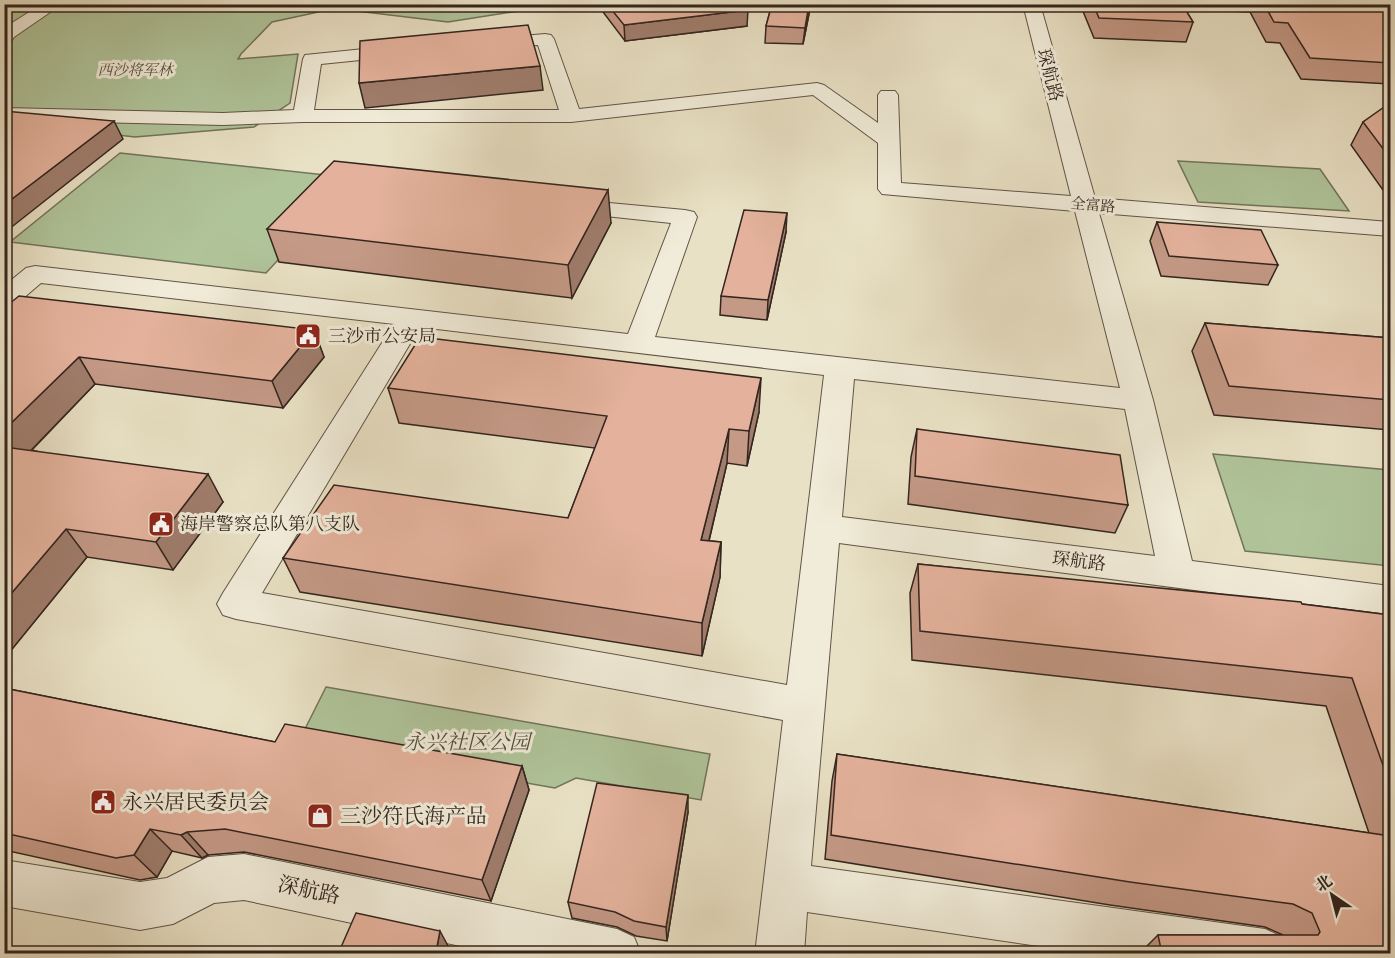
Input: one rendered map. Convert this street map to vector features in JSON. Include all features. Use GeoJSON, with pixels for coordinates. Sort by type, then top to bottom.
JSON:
{"type":"FeatureCollection","features":[{"type":"Feature","properties":{"kind":"street"},"geometry":{"type":"LineString","coordinates":[[4,39],[7,34],[54,4]]}},
{"type":"Feature","properties":{"kind":"street","name":"琛航路"},"geometry":{"type":"LineString","coordinates":[[824,528],[1177,573],[1138,400],[1031,4]]}},
{"type":"Feature","properties":{"kind":"street"},"geometry":{"type":"LineString","coordinates":[[464,46],[545,39],[571,116]]}},
{"type":"Feature","properties":{"kind":"street"},"geometry":{"type":"LineString","coordinates":[[303,116],[312,59],[417,50]]}},
{"type":"Feature","properties":{"kind":"street"},"geometry":{"type":"LineString","coordinates":[[4,114],[223,119],[303,116],[571,116],[817,89],[890,141]]}},
{"type":"Feature","properties":{"kind":"street","name":"全富路"},"geometry":{"type":"LineString","coordinates":[[888,95],[890,189],[1390,229]]}},
{"type":"Feature","properties":{"kind":"street"},"geometry":{"type":"LineString","coordinates":[[543,204],[685,217],[638,345]]}},
{"type":"Feature","properties":{"kind":"street"},"geometry":{"type":"LineString","coordinates":[[4,300],[35,274],[638,345],[1138,400]]}},
{"type":"Feature","properties":{"kind":"street"},"geometry":{"type":"LineString","coordinates":[[411,319],[236,604],[805,706]]}},
{"type":"Feature","properties":{"kind":"street"},"geometry":{"type":"LineString","coordinates":[[779,954],[840,368]]}},
{"type":"Feature","properties":{"kind":"street"},"geometry":{"type":"LineString","coordinates":[[1177,573],[1390,602]]}},
{"type":"Feature","properties":{"kind":"street","name":"深航路"},"geometry":{"type":"LineString","coordinates":[[4,883],[140,906],[173,900],[208,880],[244,877],[617,954]]}},
{"type":"Feature","properties":{"kind":"street"},"geometry":{"type":"LineString","coordinates":[[786,886],[1265,954]]}},
{"type":"Feature","properties":{"kind":"green space","name":"西沙将军林"},"geometry":{"type":"Polygon","coordinates":[[[15,4],[557,5],[448,22],[348,10],[323,11],[272,22],[238,59],[298,54],[290,103],[254,127],[135,137],[5,122],[4,10],[15,4]]]}},
{"type":"Feature","properties":{"kind":"green space"},"geometry":{"type":"Polygon","coordinates":[[[120,153],[354,178],[266,273],[10,242],[120,153]]]}},
{"type":"Feature","properties":{"kind":"green space"},"geometry":{"type":"Polygon","coordinates":[[[1178,161],[1320,169],[1349,211],[1198,202],[1178,161]]]}},
{"type":"Feature","properties":{"kind":"green space"},"geometry":{"type":"Polygon","coordinates":[[[1213,454],[1390,470],[1390,566],[1245,551],[1213,454]]]}},
{"type":"Feature","properties":{"kind":"green space","name":"永兴社区公园"},"geometry":{"type":"Polygon","coordinates":[[[326,687],[710,754],[701,800],[576,778],[555,788],[298,743],[326,687]]]}},
{"type":"Feature","properties":{"kind":"building"},"geometry":{"type":"Polygon","coordinates":[[[607,4],[742,4],[748,10],[624,25],[607,4]]]}},
{"type":"Feature","properties":{"kind":"building"},"geometry":{"type":"Polygon","coordinates":[[[772,4],[809,4],[805,28],[766,26],[772,4]]]}},
{"type":"Feature","properties":{"kind":"building"},"geometry":{"type":"Polygon","coordinates":[[[1093,4],[1182,4],[1193,22],[1099,18],[1093,4]]]}},
{"type":"Feature","properties":{"kind":"building"},"geometry":{"type":"Polygon","coordinates":[[[1264,4],[1382,4],[1390,13],[1390,63],[1310,58],[1288,23],[1274,22],[1264,4]]]}},
{"type":"Feature","properties":{"kind":"building"},"geometry":{"type":"Polygon","coordinates":[[[528,25],[540,66],[359,83],[360,41],[528,25]]]}},
{"type":"Feature","properties":{"kind":"building"},"geometry":{"type":"Polygon","coordinates":[[[1387,105],[1390,109],[1390,158],[1363,122],[1387,105]]]}},
{"type":"Feature","properties":{"kind":"building"},"geometry":{"type":"Polygon","coordinates":[[[4,111],[114,121],[4,205],[4,111]]]}},
{"type":"Feature","properties":{"kind":"building"},"geometry":{"type":"Polygon","coordinates":[[[334,161],[608,190],[568,265],[267,229],[334,161]]]}},
{"type":"Feature","properties":{"kind":"building"},"geometry":{"type":"Polygon","coordinates":[[[744,210],[787,213],[768,300],[721,296],[744,210]]]}},
{"type":"Feature","properties":{"kind":"building"},"geometry":{"type":"Polygon","coordinates":[[[1157,222],[1261,230],[1278,265],[1169,256],[1157,222]]]}},
{"type":"Feature","properties":{"kind":"building"},"geometry":{"type":"Polygon","coordinates":[[[19,296],[314,330],[272,381],[79,357],[4,430],[4,308],[19,296]]]}},
{"type":"Feature","properties":{"kind":"building"},"geometry":{"type":"Polygon","coordinates":[[[1205,323],[1390,338],[1390,400],[1229,386],[1205,323]]]}},
{"type":"Feature","properties":{"kind":"building"},"geometry":{"type":"Polygon","coordinates":[[[420,337],[761,378],[749,431],[729,429],[701,540],[721,542],[702,623],[283,558],[334,485],[568,518],[607,416],[388,388],[420,337]]]}},
{"type":"Feature","properties":{"kind":"building"},"geometry":{"type":"Polygon","coordinates":[[[917,429],[1120,455],[1128,505],[915,476],[917,429]]]}},
{"type":"Feature","properties":{"kind":"building"},"geometry":{"type":"Polygon","coordinates":[[[4,447],[208,474],[156,542],[66,529],[4,602],[4,447]]]}},
{"type":"Feature","properties":{"kind":"building"},"geometry":{"type":"Polygon","coordinates":[[[918,564],[1301,602],[1302,604],[1390,615],[1390,785],[1352,678],[920,631],[918,564]]]}},
{"type":"Feature","properties":{"kind":"building"},"geometry":{"type":"Polygon","coordinates":[[[4,688],[275,742],[285,724],[522,766],[482,880],[225,829],[187,832],[181,835],[150,829],[134,855],[116,858],[4,833],[4,688]]]}},
{"type":"Feature","properties":{"kind":"building"},"geometry":{"type":"Polygon","coordinates":[[[837,754],[1390,836],[1390,954],[1162,954],[1158,935],[1318,935],[1320,932],[1312,913],[1293,904],[1130,882],[831,835],[837,754]]]}},
{"type":"Feature","properties":{"kind":"building"},"geometry":{"type":"Polygon","coordinates":[[[597,783],[688,795],[666,927],[634,921],[615,912],[568,902],[597,783]]]}},
{"type":"Feature","properties":{"kind":"building"},"geometry":{"type":"Polygon","coordinates":[[[356,913],[440,931],[436,952],[447,954],[338,954],[356,913]]]}},
{"type":"Feature","properties":{"kind":"place","name":"三沙市公安局"},"geometry":{"type":"Point","coordinates":[308,336]}},
{"type":"Feature","properties":{"kind":"place","name":"海岸警察总队第八支队"},"geometry":{"type":"Point","coordinates":[161,524]}},
{"type":"Feature","properties":{"kind":"place","name":"永兴居民委员会"},"geometry":{"type":"Point","coordinates":[103,802]}},
{"type":"Feature","properties":{"kind":"place","name":"三沙符氏海产品"},"geometry":{"type":"Point","coordinates":[320,816]}}]}
